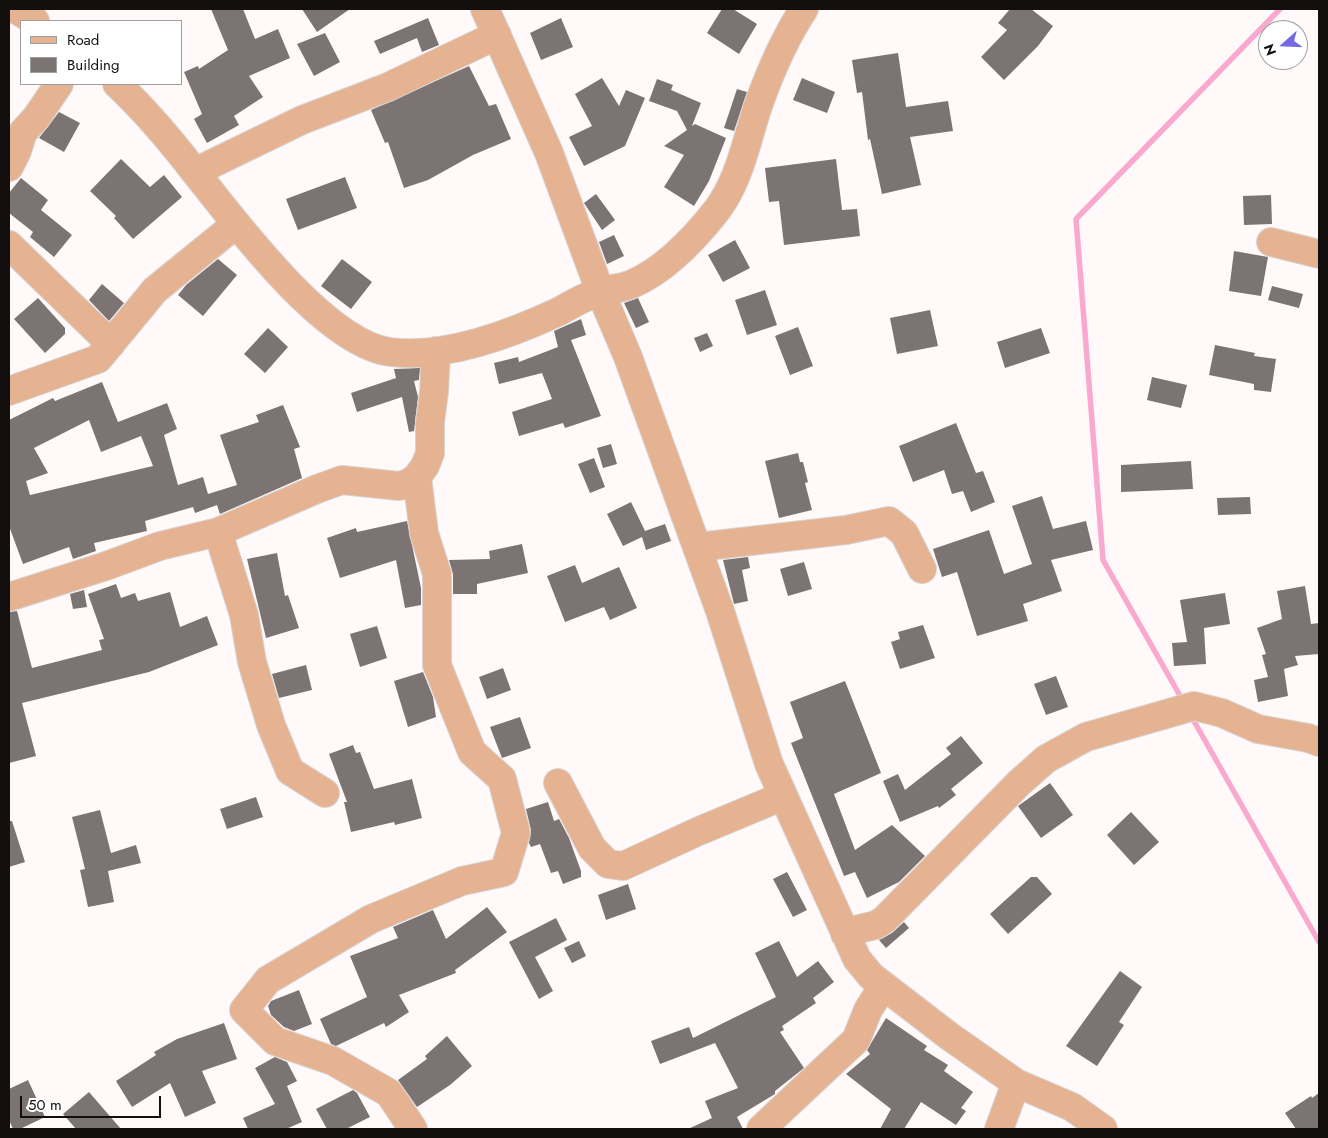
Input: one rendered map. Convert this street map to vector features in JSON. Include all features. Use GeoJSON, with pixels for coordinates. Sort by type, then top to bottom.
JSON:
{"type":"FeatureCollection","features":[{"type":"Feature","properties":{"kind":"street"},"geometry":{"type":"LineString","coordinates":[[15,9],[33,20]]}},
{"type":"Feature","properties":{"kind":"street"},"geometry":{"type":"LineString","coordinates":[[485,9],[549,153],[600,291],[628,357],[698,547],[769,764],[857,959],[871,976],[949,1036],[1016,1082],[1072,1107],[1103,1129]]}},
{"type":"Feature","properties":{"kind":"street"},"geometry":{"type":"LineString","coordinates":[[118,85],[135,100],[195,172],[235,225],[306,299],[340,330],[362,342],[389,352],[436,351],[461,348],[504,334],[544,318],[600,291],[617,290],[635,283],[658,268],[682,247],[716,211],[731,188],[741,165],[758,106],[776,58],[804,9]]}},
{"type":"Feature","properties":{"kind":"street"},"geometry":{"type":"LineString","coordinates":[[195,172],[302,120],[388,87],[497,35]]}},
{"type":"Feature","properties":{"kind":"street"},"geometry":{"type":"LineString","coordinates":[[9,167],[23,132],[36,118],[58,85]]}},
{"type":"Feature","properties":{"kind":"street"},"geometry":{"type":"LineString","coordinates":[[9,391],[98,359],[155,290],[235,225]]}},
{"type":"Feature","properties":{"kind":"street"},"geometry":{"type":"LineString","coordinates":[[1271,242],[1319,254]]}},
{"type":"Feature","properties":{"kind":"street"},"geometry":{"type":"LineString","coordinates":[[9,245],[111,344]]}},
{"type":"Feature","properties":{"kind":"street"},"geometry":{"type":"LineString","coordinates":[[9,597],[106,566],[160,546],[218,532],[317,488],[342,480],[399,486],[409,483],[417,478],[425,466],[430,452],[430,422],[436,351]]}},
{"type":"Feature","properties":{"kind":"street"},"geometry":{"type":"LineString","coordinates":[[413,1129],[389,1093],[333,1061],[275,1041],[244,1010],[268,980],[371,919],[462,881],[504,872],[516,834],[502,779],[472,752],[437,664],[436,574],[424,533],[417,478]]}},
{"type":"Feature","properties":{"kind":"street"},"geometry":{"type":"LineString","coordinates":[[698,547],[846,530],[889,521],[904,533],[922,569]]}},
{"type":"Feature","properties":{"kind":"street"},"geometry":{"type":"LineString","coordinates":[[218,532],[244,615],[252,662],[271,725],[290,771],[325,793]]}},
{"type":"Feature","properties":{"kind":"street"},"geometry":{"type":"LineString","coordinates":[[845,934],[846,932],[876,926],[884,920],[1019,782],[1046,759],[1086,737],[1194,706],[1222,713],[1258,729],[1319,742]]}},
{"type":"Feature","properties":{"kind":"street"},"geometry":{"type":"LineString","coordinates":[[558,783],[592,848],[608,864],[623,866],[699,830],[783,796]]}},
{"type":"Feature","properties":{"kind":"street"},"geometry":{"type":"LineString","coordinates":[[763,1129],[856,1040],[868,1010],[883,986]]}},
{"type":"Feature","properties":{"kind":"street"},"geometry":{"type":"LineString","coordinates":[[999,1129],[1016,1082]]}},
{"type":"Feature","properties":{"kind":"building"},"geometry":{"type":"Polygon","coordinates":[[[211,9],[243,9],[255,39],[278,29],[290,58],[249,76],[263,97],[234,116],[239,125],[207,143],[194,119],[202,114],[184,72],[198,66],[199,69],[228,50],[211,9]]]}},
{"type":"Feature","properties":{"kind":"building"},"geometry":{"type":"Polygon","coordinates":[[[302,9],[350,9],[317,32],[302,9]]]}},
{"type":"Feature","properties":{"kind":"building"},"geometry":{"type":"Polygon","coordinates":[[[722,9],[733,9],[757,24],[739,54],[707,33],[722,9]]]}},
{"type":"Feature","properties":{"kind":"building"},"geometry":{"type":"Polygon","coordinates":[[[1010,9],[1031,9],[1053,26],[1038,46],[1004,80],[981,57],[1007,30],[998,23],[1010,9]]]}},
{"type":"Feature","properties":{"kind":"building"},"geometry":{"type":"Polygon","coordinates":[[[428,18],[439,45],[422,52],[417,38],[380,54],[374,41],[428,18]]]}},
{"type":"Feature","properties":{"kind":"building"},"geometry":{"type":"Polygon","coordinates":[[[561,18],[573,47],[541,60],[530,33],[561,18]]]}},
{"type":"Feature","properties":{"kind":"building"},"geometry":{"type":"Polygon","coordinates":[[[325,33],[340,62],[314,76],[297,44],[325,33]]]}},
{"type":"Feature","properties":{"kind":"building"},"geometry":{"type":"Polygon","coordinates":[[[898,53],[906,107],[948,101],[953,131],[910,137],[921,185],[882,194],[870,139],[868,140],[862,92],[857,93],[852,60],[898,53]]]}},
{"type":"Feature","properties":{"kind":"building"},"geometry":{"type":"Polygon","coordinates":[[[469,66],[489,106],[496,104],[511,139],[473,155],[428,180],[404,188],[388,142],[385,143],[371,110],[469,66]]]}},
{"type":"Feature","properties":{"kind":"building"},"geometry":{"type":"Polygon","coordinates":[[[602,78],[619,106],[626,90],[645,98],[625,146],[584,166],[569,137],[592,126],[575,94],[602,78]]]}},
{"type":"Feature","properties":{"kind":"building"},"geometry":{"type":"Polygon","coordinates":[[[802,78],[835,92],[827,113],[793,100],[802,78]]]}},
{"type":"Feature","properties":{"kind":"building"},"geometry":{"type":"Polygon","coordinates":[[[657,79],[673,85],[671,90],[701,103],[692,126],[695,124],[726,138],[709,181],[694,206],[664,187],[684,155],[664,146],[687,130],[677,111],[649,101],[657,79]]]}},
{"type":"Feature","properties":{"kind":"building"},"geometry":{"type":"Polygon","coordinates":[[[737,89],[747,92],[734,131],[724,128],[737,89]]]}},
{"type":"Feature","properties":{"kind":"building"},"geometry":{"type":"Polygon","coordinates":[[[59,112],[80,123],[64,152],[39,138],[59,112]]]}},
{"type":"Feature","properties":{"kind":"building"},"geometry":{"type":"Polygon","coordinates":[[[121,159],[150,187],[164,175],[182,197],[133,239],[114,218],[116,216],[90,191],[121,159]]]}},
{"type":"Feature","properties":{"kind":"building"},"geometry":{"type":"Polygon","coordinates":[[[836,159],[842,210],[857,209],[860,236],[784,245],[779,201],[769,202],[765,168],[836,159]]]}},
{"type":"Feature","properties":{"kind":"building"},"geometry":{"type":"Polygon","coordinates":[[[345,177],[357,208],[298,230],[286,199],[345,177]]]}},
{"type":"Feature","properties":{"kind":"building"},"geometry":{"type":"Polygon","coordinates":[[[21,178],[48,200],[41,210],[72,235],[54,257],[30,237],[33,232],[9,213],[9,193],[21,178]]]}},
{"type":"Feature","properties":{"kind":"building"},"geometry":{"type":"Polygon","coordinates":[[[596,194],[615,220],[602,230],[584,203],[596,194]]]}},
{"type":"Feature","properties":{"kind":"building"},"geometry":{"type":"Polygon","coordinates":[[[1271,195],[1272,224],[1244,225],[1243,196],[1271,195]]]}},
{"type":"Feature","properties":{"kind":"building"},"geometry":{"type":"Polygon","coordinates":[[[614,235],[624,256],[607,264],[599,242],[614,235]]]}},
{"type":"Feature","properties":{"kind":"building"},"geometry":{"type":"Polygon","coordinates":[[[735,240],[750,268],[723,282],[708,255],[735,240]]]}},
{"type":"Feature","properties":{"kind":"building"},"geometry":{"type":"Polygon","coordinates":[[[1234,251],[1268,257],[1261,296],[1229,291],[1234,251]]]}},
{"type":"Feature","properties":{"kind":"building"},"geometry":{"type":"Polygon","coordinates":[[[218,259],[237,275],[203,316],[178,295],[186,285],[218,259]]]}},
{"type":"Feature","properties":{"kind":"building"},"geometry":{"type":"Polygon","coordinates":[[[342,259],[372,282],[351,309],[321,286],[342,259]]]}},
{"type":"Feature","properties":{"kind":"building"},"geometry":{"type":"Polygon","coordinates":[[[102,284],[124,303],[109,321],[89,300],[102,284]]]}},
{"type":"Feature","properties":{"kind":"building"},"geometry":{"type":"Polygon","coordinates":[[[1272,286],[1303,294],[1299,308],[1268,300],[1272,286]]]}},
{"type":"Feature","properties":{"kind":"building"},"geometry":{"type":"Polygon","coordinates":[[[765,290],[777,325],[747,335],[735,300],[765,290]]]}},
{"type":"Feature","properties":{"kind":"building"},"geometry":{"type":"Polygon","coordinates":[[[38,298],[65,328],[65,334],[45,353],[14,319],[38,298]]]}},
{"type":"Feature","properties":{"kind":"building"},"geometry":{"type":"Polygon","coordinates":[[[638,298],[649,322],[636,328],[624,303],[638,298]]]}},
{"type":"Feature","properties":{"kind":"building"},"geometry":{"type":"Polygon","coordinates":[[[930,310],[938,346],[897,354],[890,318],[930,310]]]}},
{"type":"Feature","properties":{"kind":"building"},"geometry":{"type":"Polygon","coordinates":[[[581,319],[586,335],[571,340],[601,416],[565,428],[563,423],[519,436],[512,412],[552,399],[542,373],[499,384],[494,363],[518,357],[519,362],[558,347],[554,331],[581,319]]]}},
{"type":"Feature","properties":{"kind":"building"},"geometry":{"type":"Polygon","coordinates":[[[798,327],[813,366],[790,375],[775,336],[798,327]]]}},
{"type":"Feature","properties":{"kind":"building"},"geometry":{"type":"Polygon","coordinates":[[[268,328],[288,347],[265,373],[244,354],[268,328]]]}},
{"type":"Feature","properties":{"kind":"building"},"geometry":{"type":"Polygon","coordinates":[[[1041,328],[1050,353],[1005,368],[997,342],[1041,328]]]}},
{"type":"Feature","properties":{"kind":"building"},"geometry":{"type":"Polygon","coordinates":[[[707,333],[713,346],[700,352],[694,338],[707,333]]]}},
{"type":"Feature","properties":{"kind":"building"},"geometry":{"type":"Polygon","coordinates":[[[1215,345],[1255,353],[1254,356],[1276,359],[1271,392],[1254,390],[1254,384],[1209,375],[1215,345]]]}},
{"type":"Feature","properties":{"kind":"building"},"geometry":{"type":"Polygon","coordinates":[[[420,368],[419,380],[414,381],[418,397],[414,431],[409,432],[402,397],[357,412],[351,393],[396,378],[394,369],[420,368]]]}},
{"type":"Feature","properties":{"kind":"building"},"geometry":{"type":"Polygon","coordinates":[[[1152,377],[1187,385],[1181,408],[1147,400],[1152,377]]]}},
{"type":"Feature","properties":{"kind":"building"},"geometry":{"type":"Polygon","coordinates":[[[102,382],[118,422],[167,403],[177,429],[164,435],[178,485],[203,477],[208,494],[237,485],[220,435],[259,422],[256,415],[283,405],[300,447],[294,449],[302,478],[220,514],[217,505],[195,513],[193,507],[145,521],[147,531],[94,543],[96,551],[73,559],[69,547],[23,564],[9,526],[9,420],[53,398],[55,401],[102,382]],[[89,420],[34,448],[48,473],[26,481],[30,495],[153,466],[141,436],[101,452],[89,420]]]}},
{"type":"Feature","properties":{"kind":"building"},"geometry":{"type":"Polygon","coordinates":[[[956,423],[976,473],[983,471],[995,502],[971,512],[963,491],[952,494],[944,470],[913,482],[899,446],[956,423]]]}},
{"type":"Feature","properties":{"kind":"building"},"geometry":{"type":"Polygon","coordinates":[[[611,444],[617,464],[603,468],[597,448],[611,444]]]}},
{"type":"Feature","properties":{"kind":"building"},"geometry":{"type":"Polygon","coordinates":[[[798,453],[800,462],[803,462],[808,482],[805,483],[812,510],[779,518],[765,461],[798,453]]]}},
{"type":"Feature","properties":{"kind":"building"},"geometry":{"type":"Polygon","coordinates":[[[594,458],[605,487],[590,493],[578,464],[594,458]]]}},
{"type":"Feature","properties":{"kind":"building"},"geometry":{"type":"Polygon","coordinates":[[[1191,461],[1193,489],[1121,492],[1121,465],[1191,461]]]}},
{"type":"Feature","properties":{"kind":"building"},"geometry":{"type":"Polygon","coordinates":[[[1042,496],[1053,529],[1086,521],[1093,550],[1051,560],[1062,591],[1023,604],[1028,621],[977,636],[957,572],[942,577],[933,549],[989,530],[1004,574],[1032,564],[1012,506],[1042,496]]]}},
{"type":"Feature","properties":{"kind":"building"},"geometry":{"type":"Polygon","coordinates":[[[1250,497],[1251,514],[1218,515],[1217,498],[1250,497]]]}},
{"type":"Feature","properties":{"kind":"building"},"geometry":{"type":"Polygon","coordinates":[[[631,502],[645,531],[665,524],[671,541],[646,550],[642,537],[623,546],[607,514],[631,502]]]}},
{"type":"Feature","properties":{"kind":"building"},"geometry":{"type":"Polygon","coordinates":[[[407,521],[421,588],[421,605],[405,608],[396,560],[340,578],[327,538],[356,528],[357,532],[407,521]]]}},
{"type":"Feature","properties":{"kind":"building"},"geometry":{"type":"Polygon","coordinates":[[[522,544],[528,573],[477,584],[477,594],[453,594],[453,574],[449,560],[490,559],[489,551],[522,544]]]}},
{"type":"Feature","properties":{"kind":"building"},"geometry":{"type":"Polygon","coordinates":[[[277,553],[285,596],[288,595],[299,628],[266,638],[247,559],[277,553]]]}},
{"type":"Feature","properties":{"kind":"building"},"geometry":{"type":"Polygon","coordinates":[[[748,557],[750,568],[742,570],[748,601],[734,604],[723,560],[748,557]]]}},
{"type":"Feature","properties":{"kind":"building"},"geometry":{"type":"Polygon","coordinates":[[[804,562],[812,589],[788,596],[780,569],[804,562]]]}},
{"type":"Feature","properties":{"kind":"building"},"geometry":{"type":"Polygon","coordinates":[[[575,565],[582,583],[619,567],[637,608],[610,620],[604,607],[565,622],[547,576],[575,565]]]}},
{"type":"Feature","properties":{"kind":"building"},"geometry":{"type":"Polygon","coordinates":[[[116,584],[121,598],[135,593],[138,601],[170,592],[180,627],[207,616],[218,645],[149,672],[22,703],[36,756],[9,763],[9,612],[17,611],[32,668],[102,650],[99,640],[104,639],[88,594],[116,584]]]}},
{"type":"Feature","properties":{"kind":"building"},"geometry":{"type":"Polygon","coordinates":[[[1305,586],[1311,624],[1319,623],[1319,654],[1295,656],[1298,665],[1284,669],[1288,696],[1258,702],[1254,680],[1268,677],[1262,655],[1266,654],[1257,628],[1282,619],[1277,591],[1305,586]]]}},
{"type":"Feature","properties":{"kind":"building"},"geometry":{"type":"Polygon","coordinates":[[[84,590],[87,607],[73,609],[70,594],[84,590]]]}},
{"type":"Feature","properties":{"kind":"building"},"geometry":{"type":"Polygon","coordinates":[[[1225,593],[1230,624],[1204,628],[1206,664],[1174,666],[1172,643],[1187,642],[1180,600],[1225,593]]]}},
{"type":"Feature","properties":{"kind":"building"},"geometry":{"type":"Polygon","coordinates":[[[923,625],[935,658],[900,669],[891,642],[900,639],[898,632],[923,625]]]}},
{"type":"Feature","properties":{"kind":"building"},"geometry":{"type":"Polygon","coordinates":[[[377,626],[387,658],[360,667],[350,634],[377,626]]]}},
{"type":"Feature","properties":{"kind":"building"},"geometry":{"type":"Polygon","coordinates":[[[306,665],[312,690],[279,698],[272,674],[306,665]]]}},
{"type":"Feature","properties":{"kind":"building"},"geometry":{"type":"Polygon","coordinates":[[[503,668],[511,690],[487,699],[479,677],[503,668]]]}},
{"type":"Feature","properties":{"kind":"building"},"geometry":{"type":"Polygon","coordinates":[[[423,672],[433,697],[436,717],[408,727],[394,681],[423,672]]]}},
{"type":"Feature","properties":{"kind":"building"},"geometry":{"type":"Polygon","coordinates":[[[1056,676],[1068,707],[1046,715],[1034,684],[1056,676]]]}},
{"type":"Feature","properties":{"kind":"building"},"geometry":{"type":"Polygon","coordinates":[[[845,681],[881,773],[834,794],[855,850],[892,825],[925,856],[899,882],[867,898],[855,872],[844,876],[791,743],[803,738],[790,702],[845,681]]]}},
{"type":"Feature","properties":{"kind":"building"},"geometry":{"type":"Polygon","coordinates":[[[520,717],[531,748],[502,758],[490,727],[520,717]]]}},
{"type":"Feature","properties":{"kind":"building"},"geometry":{"type":"Polygon","coordinates":[[[961,736],[983,763],[951,789],[956,795],[939,808],[938,806],[900,822],[883,781],[898,774],[905,790],[951,754],[946,748],[961,736]]]}},
{"type":"Feature","properties":{"kind":"building"},"geometry":{"type":"Polygon","coordinates":[[[353,745],[356,753],[360,752],[374,789],[412,779],[422,818],[395,825],[394,822],[351,832],[344,802],[347,802],[329,754],[353,745]]]}},
{"type":"Feature","properties":{"kind":"building"},"geometry":{"type":"Polygon","coordinates":[[[1050,783],[1073,815],[1041,838],[1018,806],[1050,783]]]}},
{"type":"Feature","properties":{"kind":"building"},"geometry":{"type":"Polygon","coordinates":[[[256,797],[263,817],[227,829],[220,809],[256,797]]]}},
{"type":"Feature","properties":{"kind":"building"},"geometry":{"type":"Polygon","coordinates":[[[548,802],[554,821],[559,819],[569,838],[581,871],[581,877],[563,884],[558,871],[551,873],[540,844],[531,847],[529,843],[531,830],[526,809],[548,802]]]}},
{"type":"Feature","properties":{"kind":"building"},"geometry":{"type":"Polygon","coordinates":[[[100,810],[111,853],[136,845],[141,863],[108,871],[114,902],[88,907],[80,870],[85,869],[72,817],[100,810]]]}},
{"type":"Feature","properties":{"kind":"building"},"geometry":{"type":"Polygon","coordinates":[[[1131,812],[1159,842],[1134,865],[1107,835],[1131,812]]]}},
{"type":"Feature","properties":{"kind":"building"},"geometry":{"type":"Polygon","coordinates":[[[9,821],[12,821],[25,862],[9,867],[9,821]]]}},
{"type":"Feature","properties":{"kind":"building"},"geometry":{"type":"Polygon","coordinates":[[[787,872],[807,910],[793,917],[773,879],[787,872]]]}},
{"type":"Feature","properties":{"kind":"building"},"geometry":{"type":"Polygon","coordinates":[[[1031,877],[1037,877],[1052,894],[1008,934],[990,914],[1031,877]]]}},
{"type":"Feature","properties":{"kind":"building"},"geometry":{"type":"Polygon","coordinates":[[[628,884],[636,909],[606,920],[598,895],[628,884]]]}},
{"type":"Feature","properties":{"kind":"building"},"geometry":{"type":"Polygon","coordinates":[[[487,907],[507,932],[455,970],[456,973],[399,995],[409,1012],[386,1027],[384,1023],[336,1046],[331,1044],[320,1019],[367,997],[350,956],[398,938],[393,927],[433,910],[446,939],[487,907]]]}},
{"type":"Feature","properties":{"kind":"building"},"geometry":{"type":"Polygon","coordinates":[[[556,918],[567,940],[535,957],[553,991],[539,999],[509,942],[556,918]]]}},
{"type":"Feature","properties":{"kind":"building"},"geometry":{"type":"Polygon","coordinates":[[[904,922],[909,928],[886,948],[879,940],[892,933],[904,922]]]}},
{"type":"Feature","properties":{"kind":"building"},"geometry":{"type":"Polygon","coordinates":[[[579,941],[586,956],[572,963],[564,948],[579,941]]]}},
{"type":"Feature","properties":{"kind":"building"},"geometry":{"type":"Polygon","coordinates":[[[779,941],[797,977],[818,961],[834,982],[813,998],[816,1003],[782,1026],[784,1030],[780,1032],[804,1068],[775,1091],[775,1094],[737,1117],[743,1129],[688,1129],[712,1118],[705,1101],[738,1088],[715,1043],[660,1064],[651,1041],[689,1027],[693,1038],[776,997],[755,953],[779,941]]]}},
{"type":"Feature","properties":{"kind":"building"},"geometry":{"type":"Polygon","coordinates":[[[1120,971],[1142,987],[1119,1022],[1124,1025],[1097,1066],[1066,1046],[1120,971]]]}},
{"type":"Feature","properties":{"kind":"building"},"geometry":{"type":"Polygon","coordinates":[[[299,990],[312,1024],[294,1031],[284,1027],[271,1015],[268,1006],[271,1001],[299,990]]]}},
{"type":"Feature","properties":{"kind":"building"},"geometry":{"type":"Polygon","coordinates":[[[886,1018],[927,1046],[924,1050],[948,1065],[944,1071],[973,1092],[961,1108],[966,1111],[956,1125],[921,1102],[904,1129],[880,1129],[891,1109],[846,1074],[870,1054],[867,1050],[886,1018]]]}},
{"type":"Feature","properties":{"kind":"building"},"geometry":{"type":"Polygon","coordinates":[[[224,1023],[237,1059],[202,1071],[216,1103],[185,1117],[170,1083],[132,1107],[116,1081],[156,1055],[154,1052],[177,1039],[224,1023]]]}},
{"type":"Feature","properties":{"kind":"building"},"geometry":{"type":"Polygon","coordinates":[[[447,1036],[472,1066],[450,1085],[417,1107],[398,1080],[427,1059],[425,1056],[447,1036]]]}},
{"type":"Feature","properties":{"kind":"building"},"geometry":{"type":"Polygon","coordinates":[[[275,1057],[287,1062],[297,1081],[287,1086],[302,1122],[286,1129],[248,1129],[243,1118],[275,1104],[255,1068],[275,1057]]]}},
{"type":"Feature","properties":{"kind":"building"},"geometry":{"type":"Polygon","coordinates":[[[28,1080],[45,1117],[20,1129],[13,1129],[9,1120],[9,1089],[28,1080]]]}},
{"type":"Feature","properties":{"kind":"building"},"geometry":{"type":"Polygon","coordinates":[[[353,1090],[357,1093],[370,1117],[346,1129],[327,1129],[316,1109],[353,1090]]]}},
{"type":"Feature","properties":{"kind":"building"},"geometry":{"type":"Polygon","coordinates":[[[89,1092],[121,1129],[76,1129],[63,1114],[89,1092]]]}},
{"type":"Feature","properties":{"kind":"building"},"geometry":{"type":"Polygon","coordinates":[[[1319,1093],[1319,1129],[1296,1129],[1285,1113],[1319,1093]]]}},
{"type":"Feature","properties":{"kind":"waterway"},"geometry":{"type":"LineString","coordinates":[[1183,701],[1103,560],[1076,219],[1280,9]]}},
{"type":"Feature","properties":{"kind":"waterway"},"geometry":{"type":"LineString","coordinates":[[1190,714],[1319,942]]}}]}
